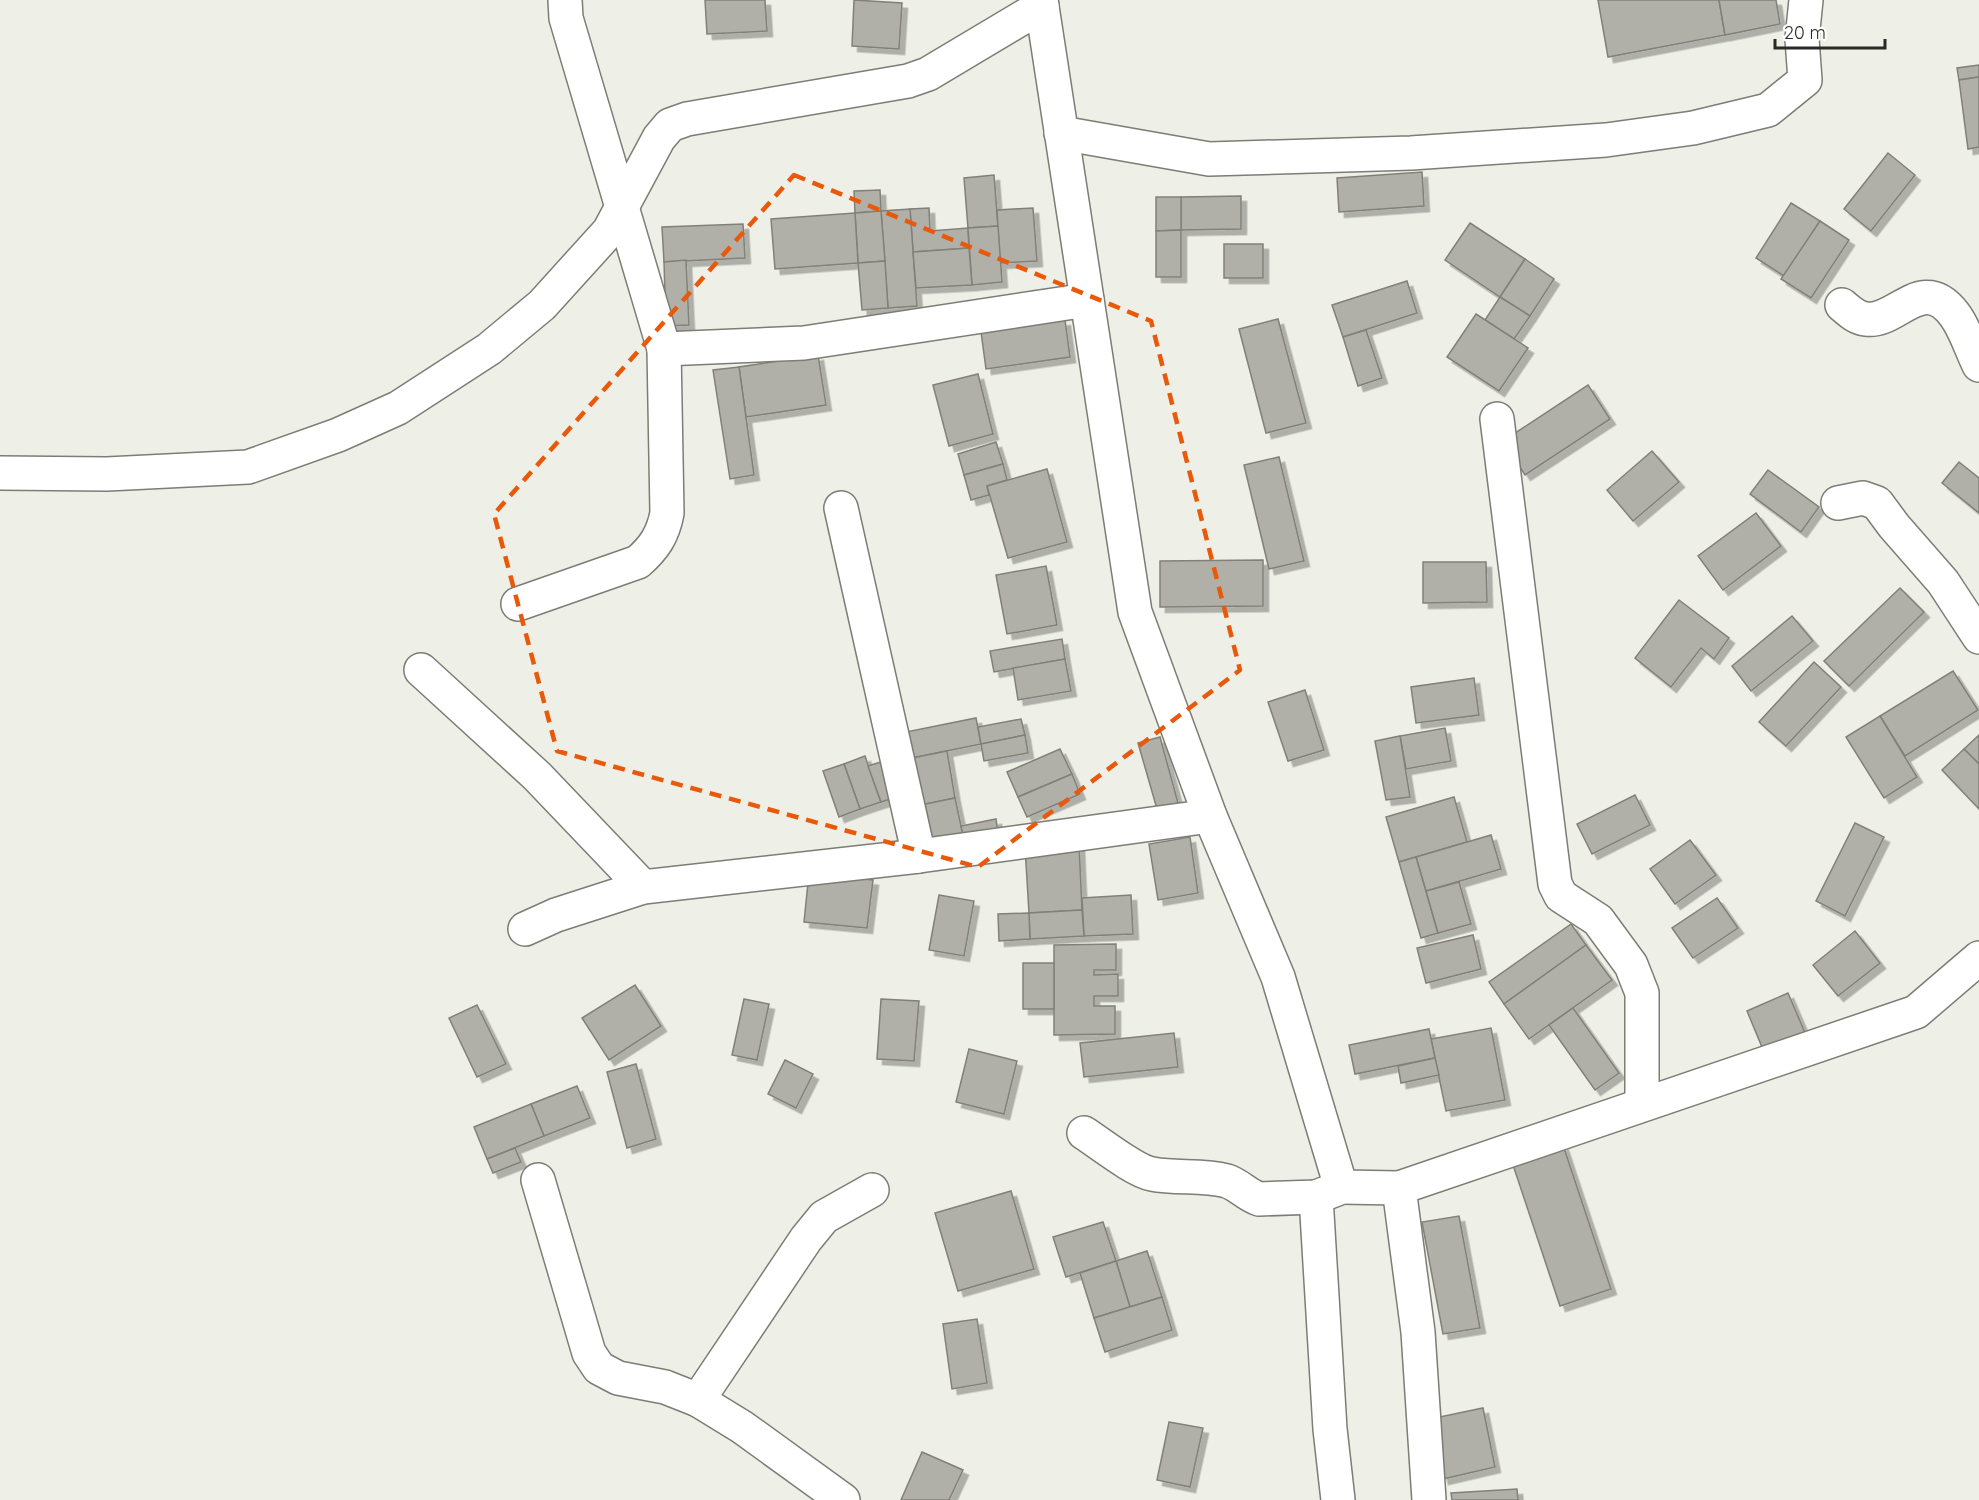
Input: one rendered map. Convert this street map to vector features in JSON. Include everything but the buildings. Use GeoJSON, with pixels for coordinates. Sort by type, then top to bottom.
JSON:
{"type":"FeatureCollection","features":[{"type":"Feature","properties":{"kind":"street"},"geometry":{"type":"LineString","coordinates":[[518,604],[638,562],[660,538],[667,513],[664,349],[566,18],[565,0]]}},
{"type":"Feature","properties":{"kind":"street"},"geometry":{"type":"LineString","coordinates":[[1062,133],[1209,159],[1411,153],[1606,140],[1693,128],[1768,110],[1805,80],[1802,39],[1806,0]]}},
{"type":"Feature","properties":{"kind":"street"},"geometry":{"type":"LineString","coordinates":[[0,473],[106,474],[248,467],[338,435],[398,408],[489,349],[542,305],[609,231],[659,138],[670,125],[687,119],[908,81],[928,74],[1041,3],[1135,612],[1210,816],[1278,977],[1328,1192],[1330,1429],[1338,1500]]}},
{"type":"Feature","properties":{"kind":"street"},"geometry":{"type":"LineString","coordinates":[[1842,305],[1855,316],[1868,320],[1924,298],[1940,299],[1956,316],[1979,365]]}},
{"type":"Feature","properties":{"kind":"street"},"geometry":{"type":"LineString","coordinates":[[664,349],[804,343],[1087,300]]}},
{"type":"Feature","properties":{"kind":"street"},"geometry":{"type":"LineString","coordinates":[[1497,419],[1555,884],[1561,896],[1598,920],[1632,965],[1642,993],[1642,1104]]}},
{"type":"Feature","properties":{"kind":"street"},"geometry":{"type":"LineString","coordinates":[[1838,503],[1863,498],[1877,503],[1943,582],[1979,637]]}},
{"type":"Feature","properties":{"kind":"street"},"geometry":{"type":"LineString","coordinates":[[841,508],[919,856]]}},
{"type":"Feature","properties":{"kind":"street"},"geometry":{"type":"LineString","coordinates":[[422,670],[537,776],[643,887]]}},
{"type":"Feature","properties":{"kind":"street"},"geometry":{"type":"LineString","coordinates":[[525,929],[556,915],[643,887],[919,856],[1210,816]]}},
{"type":"Feature","properties":{"kind":"street"},"geometry":{"type":"LineString","coordinates":[[1084,1133],[1149,1174],[1216,1178],[1230,1182],[1259,1199],[1399,1188],[1916,1012],[1979,958]]}},
{"type":"Feature","properties":{"kind":"street"},"geometry":{"type":"LineString","coordinates":[[538,1180],[589,1353],[599,1368],[618,1378],[665,1386],[698,1400],[742,1427],[843,1500]]}},
{"type":"Feature","properties":{"kind":"street"},"geometry":{"type":"LineString","coordinates":[[1399,1188],[1418,1332],[1429,1500]]}},
{"type":"Feature","properties":{"kind":"street"},"geometry":{"type":"LineString","coordinates":[[698,1400],[806,1239],[824,1217],[872,1190]]}},
{"type":"Feature","properties":{"kind":"highlighted area"},"geometry":{"type":"Polygon","coordinates":[[[794,175],[1151,321],[1240,670],[978,867],[557,751],[494,514],[794,175]]]}}]}
